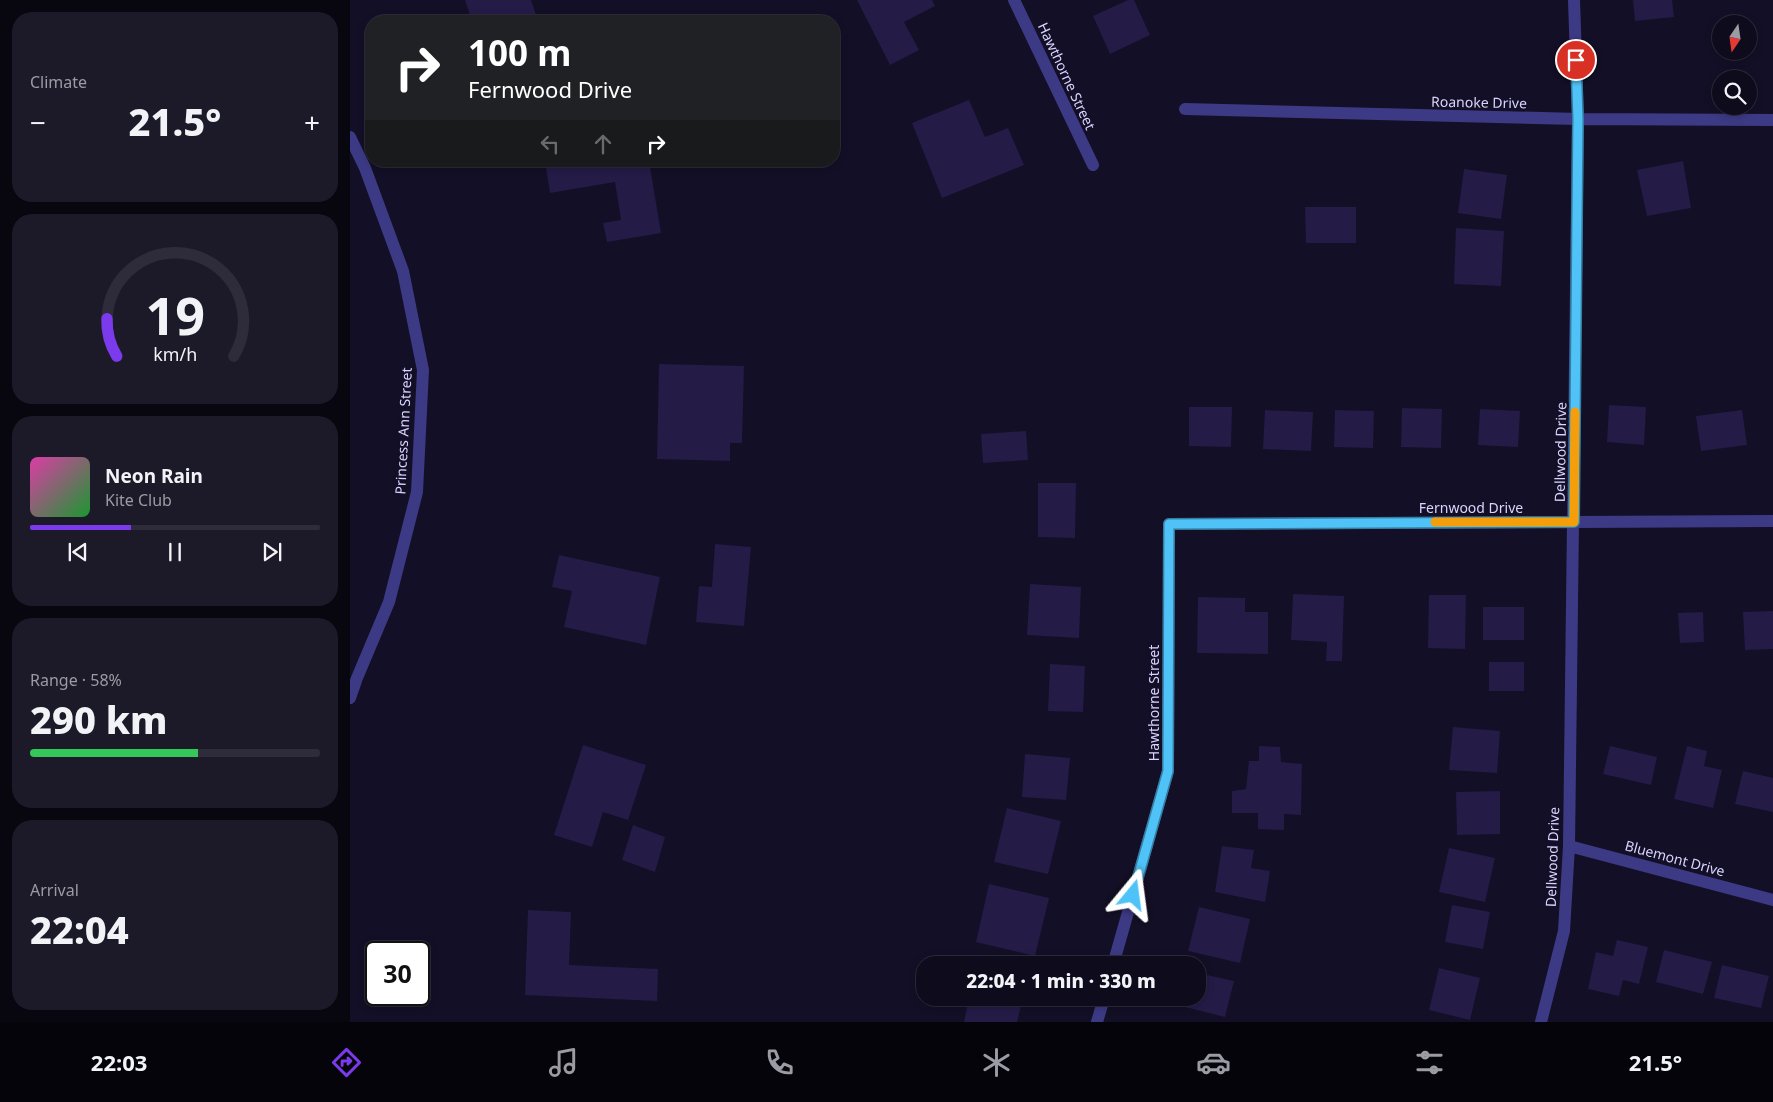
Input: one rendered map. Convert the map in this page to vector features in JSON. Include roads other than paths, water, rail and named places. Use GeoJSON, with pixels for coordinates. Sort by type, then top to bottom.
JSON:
{"type":"FeatureCollection","features":[{"type":"Feature","properties":{"kind":"street","name":"Hawthorne Street"},"geometry":{"type":"LineString","coordinates":[[1014,0],[1093,166]]}},
{"type":"Feature","properties":{"kind":"street","name":"Dellwood Drive"},"geometry":{"type":"LineString","coordinates":[[1541,1022],[1564,931],[1569,846],[1578,119],[1574,0]]}},
{"type":"Feature","properties":{"kind":"street","name":"Roanoke Drive"},"geometry":{"type":"LineString","coordinates":[[1185,109],[1578,119],[1773,120]]}},
{"type":"Feature","properties":{"kind":"street","name":"Princess Ann Street"},"geometry":{"type":"LineString","coordinates":[[350,137],[365,168],[402,271],[423,370],[417,492],[389,602],[350,698]]}},
{"type":"Feature","properties":{"kind":"street","name":"Fernwood Drive"},"geometry":{"type":"LineString","coordinates":[[1169,524],[1773,521]]}},
{"type":"Feature","properties":{"kind":"street","name":"Hawthorne Street"},"geometry":{"type":"LineString","coordinates":[[1116,956],[1168,771],[1169,524]]}},
{"type":"Feature","properties":{"kind":"street","name":"Bluemont Drive"},"geometry":{"type":"LineString","coordinates":[[1569,846],[1773,900]]}},
{"type":"Feature","properties":{"kind":"street"},"geometry":{"type":"LineString","coordinates":[[1097,1022],[1102,1006]]}}]}
